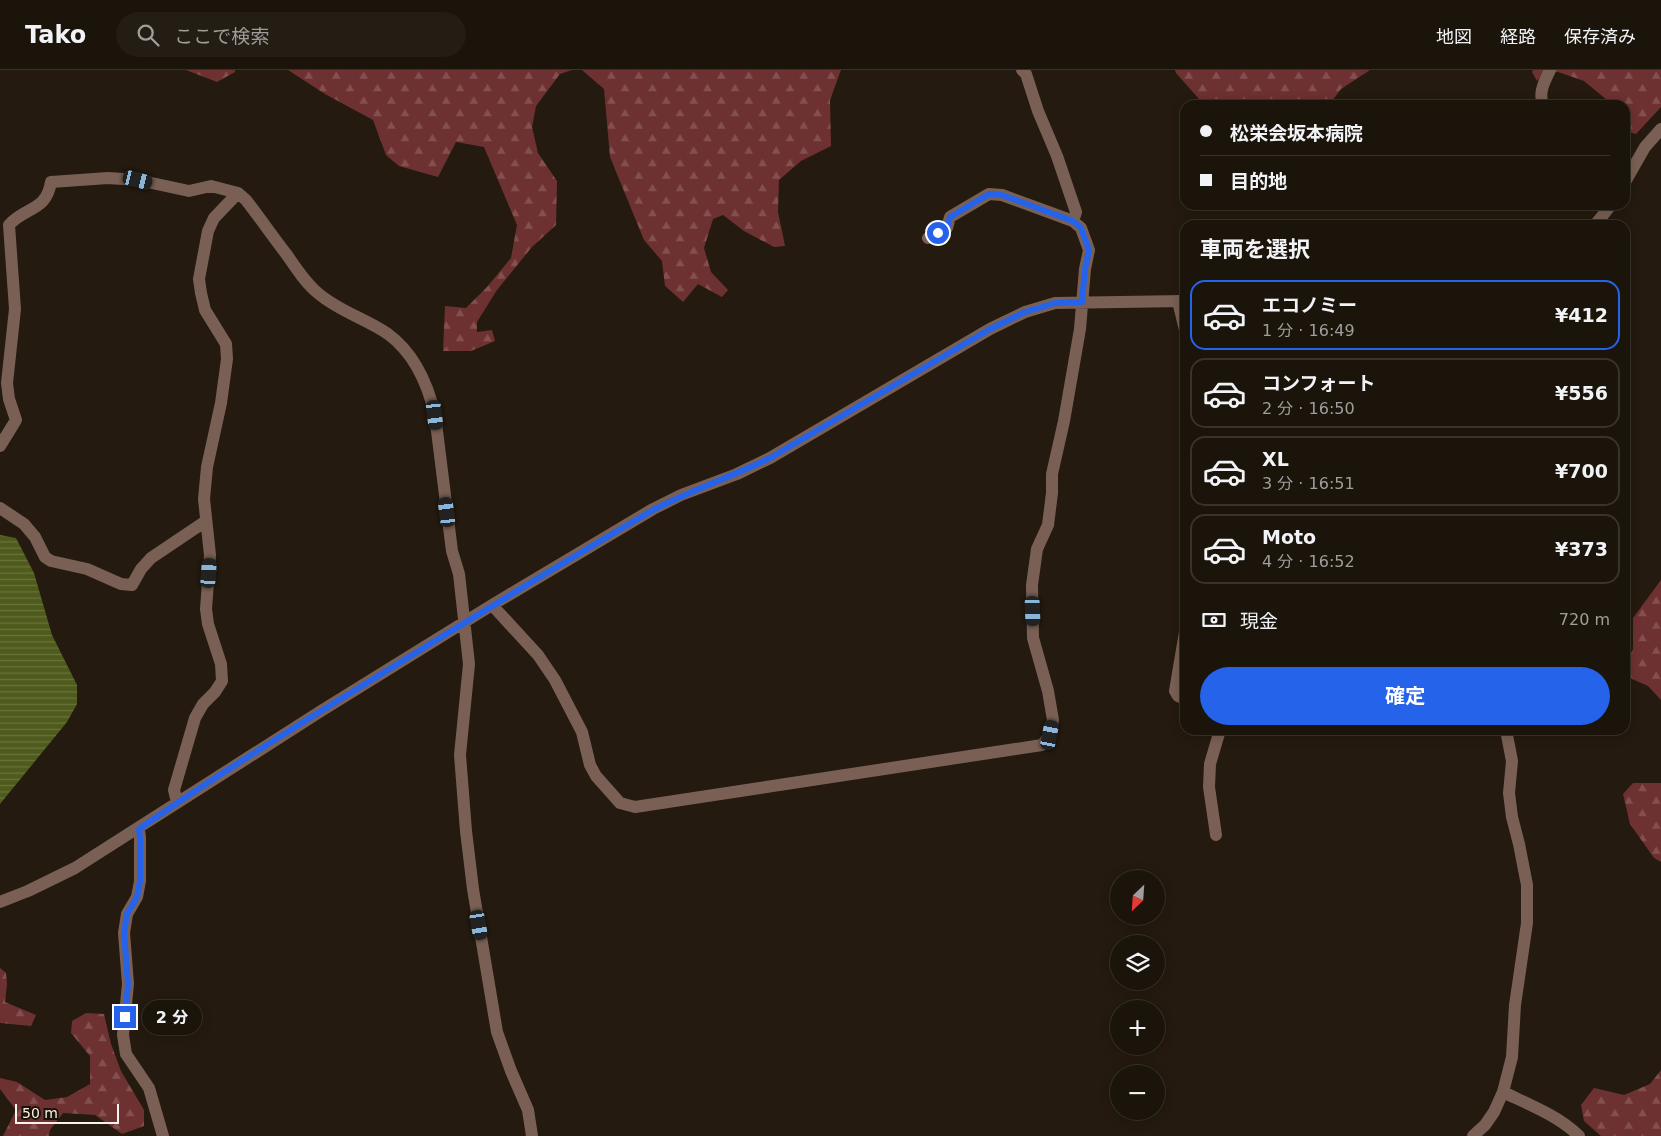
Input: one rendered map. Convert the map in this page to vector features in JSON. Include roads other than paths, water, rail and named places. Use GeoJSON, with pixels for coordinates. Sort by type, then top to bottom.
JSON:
{"type":"FeatureCollection","features":[{"type":"Feature","properties":{"kind":"street"},"geometry":{"type":"LineString","coordinates":[[1022,70],[1026,74],[1076,212],[1073,221]]}},
{"type":"Feature","properties":{"kind":"street"},"geometry":{"type":"LineString","coordinates":[[1543,100],[1542,88],[1550,70]]}},
{"type":"Feature","properties":{"kind":"street"},"geometry":{"type":"LineString","coordinates":[[1630,166],[1661,129]]}},
{"type":"Feature","properties":{"kind":"street"},"geometry":{"type":"LineString","coordinates":[[0,446],[16,420],[9,399],[7,383],[15,309],[9,225],[17,217],[42,203],[49,193],[51,182],[108,178],[138,180],[189,191],[211,186],[238,193],[246,200],[300,273],[318,293],[388,334],[414,362],[430,394],[435,415],[452,551],[459,574],[465,622],[469,664],[460,755],[473,889],[497,1032],[528,1110],[532,1136]]}},
{"type":"Feature","properties":{"kind":"street"},"geometry":{"type":"LineString","coordinates":[[178,802],[174,790],[194,718],[222,681],[221,664],[208,624],[206,609],[210,555],[204,499],[207,467],[221,403],[227,359],[226,344],[205,310],[200,293],[199,279],[208,231],[214,218],[238,193]]}},
{"type":"Feature","properties":{"kind":"street"},"geometry":{"type":"LineString","coordinates":[[492,605],[538,656],[555,680],[582,732],[590,766],[596,776],[620,803],[635,807],[1042,745],[1050,735],[1053,720],[1048,691],[1033,638],[1032,585],[1037,548],[1048,525],[1052,474],[1080,329],[1085,269],[1089,250],[1081,228],[1073,221],[1002,195],[989,194],[950,217],[947,228],[928,238]]}},
{"type":"Feature","properties":{"kind":"street"},"geometry":{"type":"LineString","coordinates":[[0,902],[28,892],[76,868],[492,605],[653,510],[681,495],[736,474],[770,458],[990,329],[1033,310],[1055,303],[1180,301]]}},
{"type":"Feature","properties":{"kind":"street"},"geometry":{"type":"LineString","coordinates":[[0,508],[24,524],[35,537],[45,557],[51,561],[86,569],[121,584],[132,585],[141,568],[151,558],[206,522]]}},
{"type":"Feature","properties":{"kind":"street"},"geometry":{"type":"LineString","coordinates":[[1180,662],[1175,691],[1180,697]]}},
{"type":"Feature","properties":{"kind":"street"},"geometry":{"type":"LineString","coordinates":[[1216,835],[1209,787],[1210,764],[1219,735]]}},
{"type":"Feature","properties":{"kind":"street"},"geometry":{"type":"LineString","coordinates":[[1472,1136],[1485,1126],[1503,1092],[1512,1057],[1515,1005],[1527,923],[1527,885],[1512,817],[1509,793],[1512,761],[1507,735]]}},
{"type":"Feature","properties":{"kind":"street"},"geometry":{"type":"LineString","coordinates":[[139,829],[140,881],[137,897],[127,914],[124,933],[128,984],[123,1035],[126,1054],[148,1088],[163,1136]]}},
{"type":"Feature","properties":{"kind":"street"},"geometry":{"type":"LineString","coordinates":[[1503,1092],[1572,1129],[1580,1136]]}}]}
